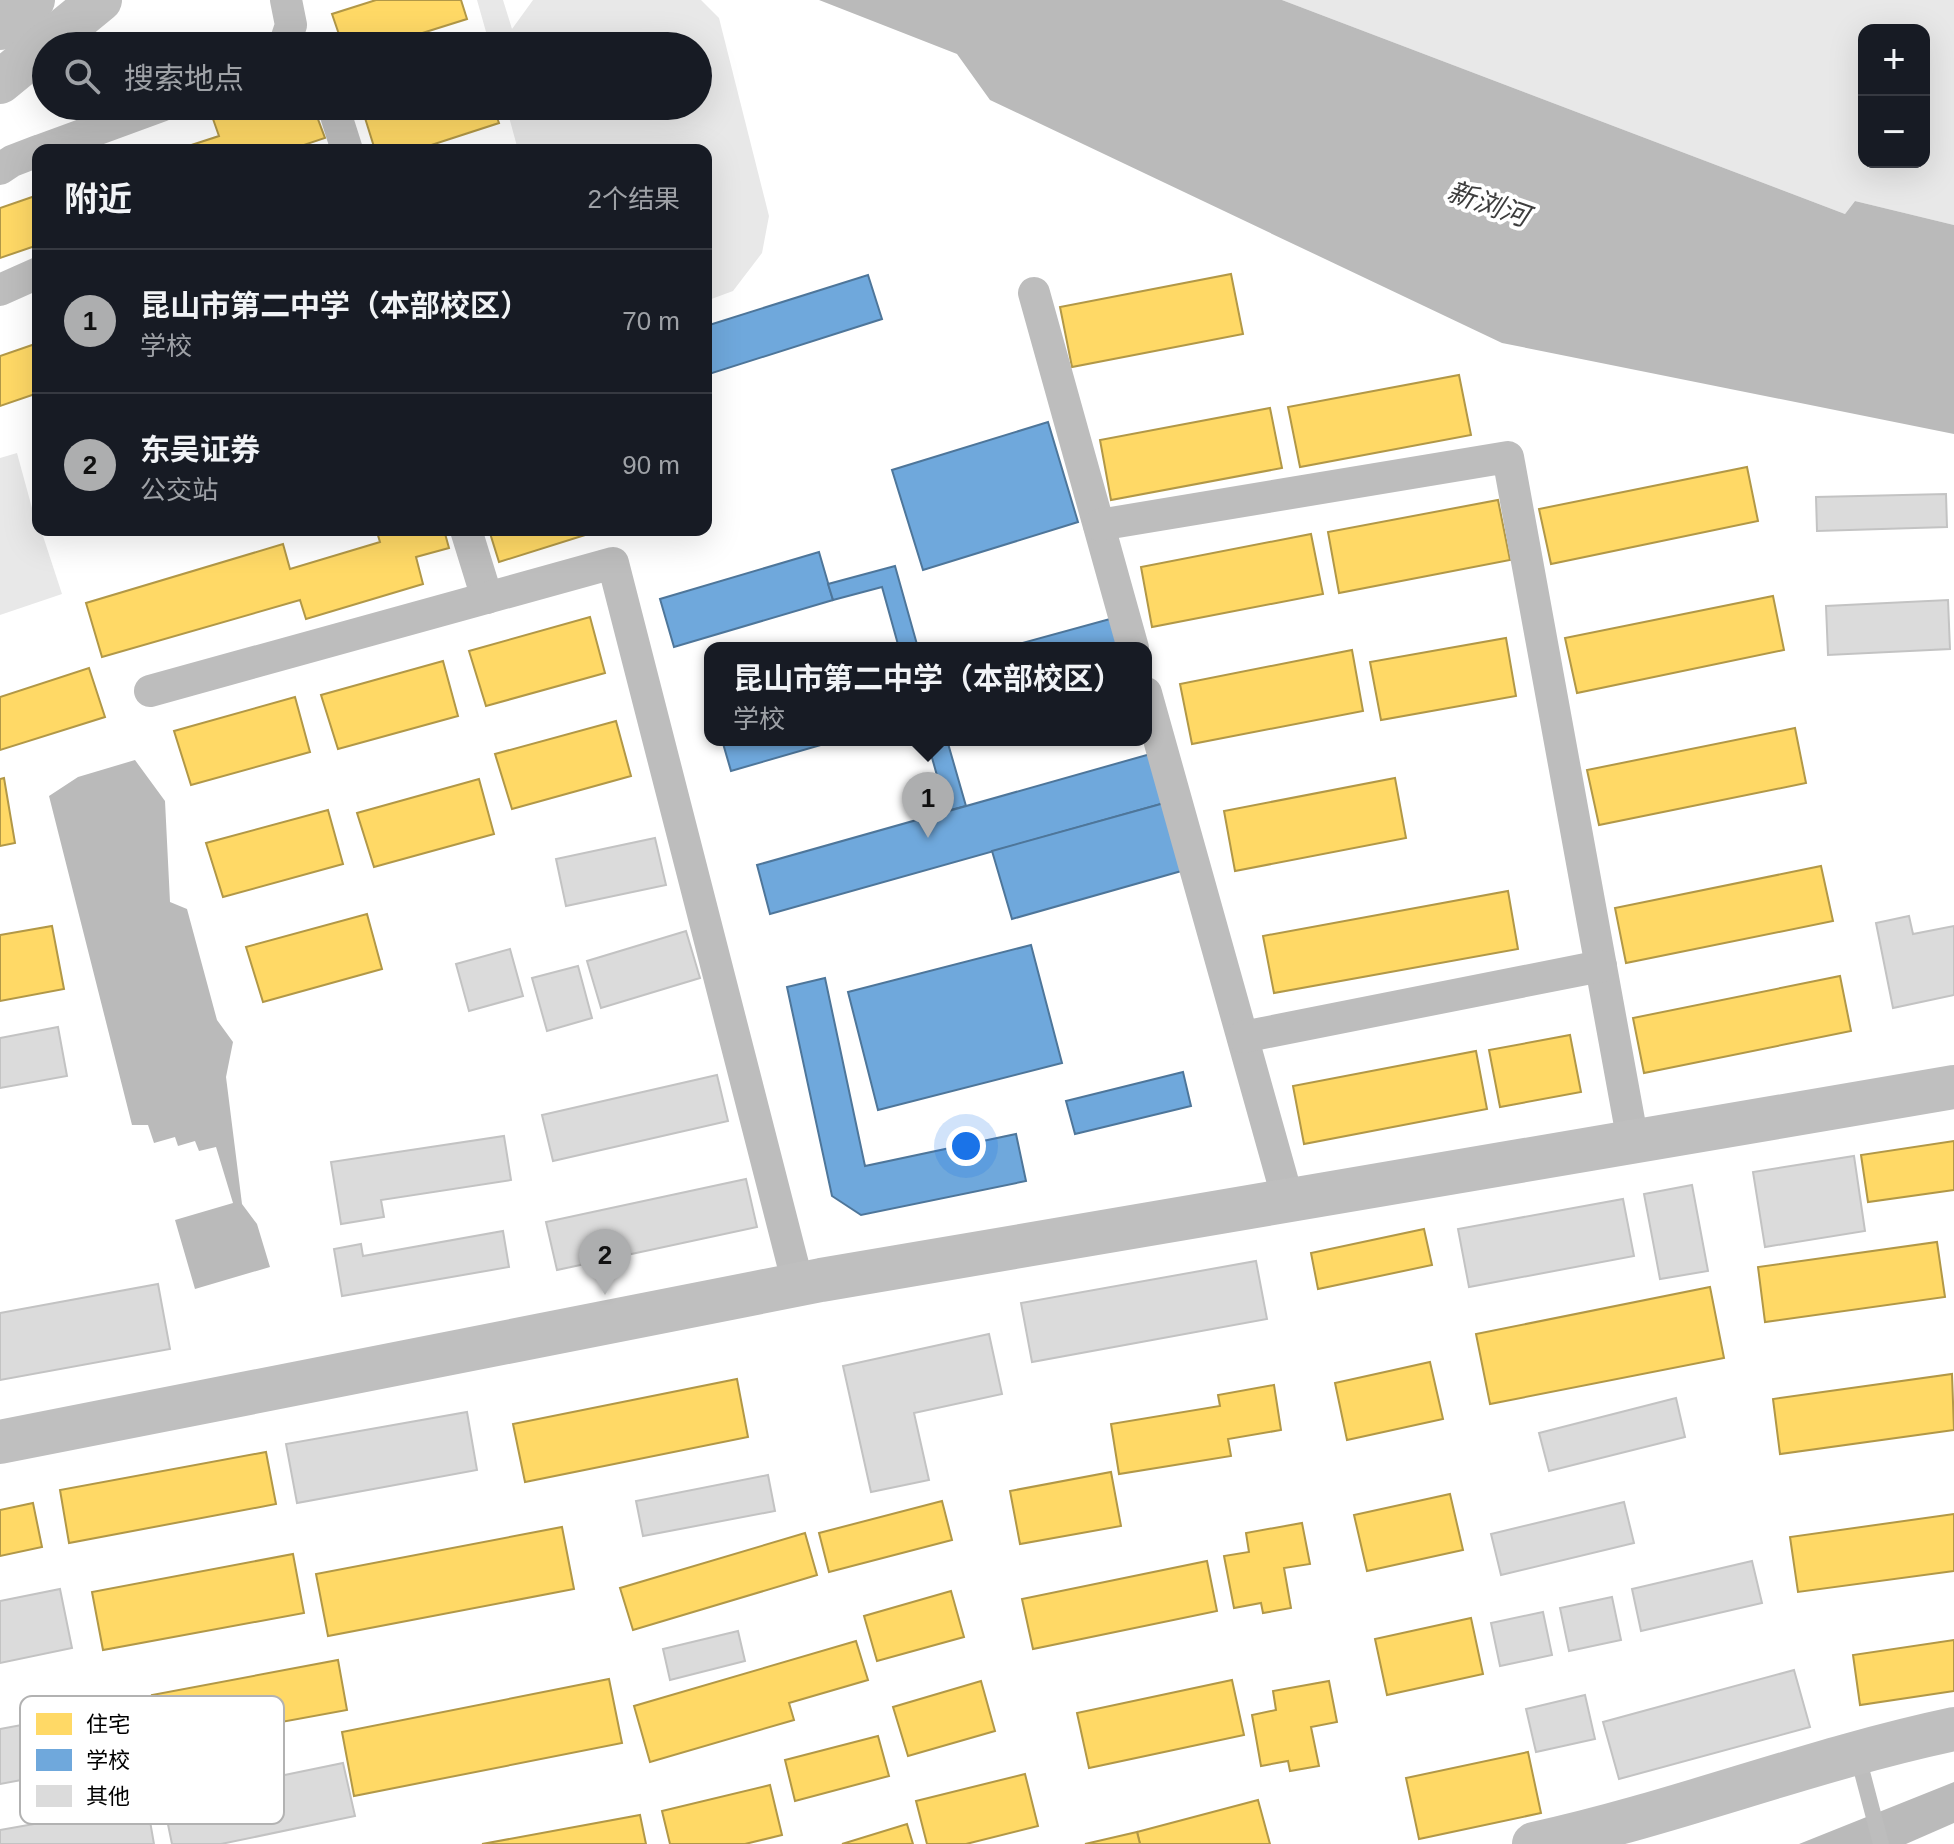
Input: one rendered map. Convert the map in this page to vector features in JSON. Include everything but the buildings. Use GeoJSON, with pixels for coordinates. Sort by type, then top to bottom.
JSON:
{"type":"FeatureCollection","features":[{"type":"Feature","properties":{"kind":"street"},"geometry":{"type":"LineString","coordinates":[[0,28],[33,0]]}},
{"type":"Feature","properties":{"kind":"street"},"geometry":{"type":"LineString","coordinates":[[61,32],[100,0]]}},
{"type":"Feature","properties":{"kind":"street"},"geometry":{"type":"LineString","coordinates":[[0,82],[32,56]]}},
{"type":"Feature","properties":{"kind":"street"},"geometry":{"type":"LineString","coordinates":[[59,144],[123,120]]}},
{"type":"Feature","properties":{"kind":"street"},"geometry":{"type":"LineString","coordinates":[[337,120],[345,144]]}},
{"type":"Feature","properties":{"kind":"street"},"geometry":{"type":"LineString","coordinates":[[0,169],[32,154]]}},
{"type":"Feature","properties":{"kind":"street"},"geometry":{"type":"LineString","coordinates":[[0,290],[32,276]]}},
{"type":"Feature","properties":{"kind":"street"},"geometry":{"type":"LineString","coordinates":[[1034,293],[1131,642]]}},
{"type":"Feature","properties":{"kind":"street"},"geometry":{"type":"LineString","coordinates":[[1099,525],[1508,457],[1633,1142]]}},
{"type":"Feature","properties":{"kind":"street"},"geometry":{"type":"LineString","coordinates":[[468,536],[487,598]]}},
{"type":"Feature","properties":{"kind":"street"},"geometry":{"type":"LineString","coordinates":[[150,691],[613,563],[798,1284]]}},
{"type":"Feature","properties":{"kind":"street"},"geometry":{"type":"LineString","coordinates":[[1152,714],[1288,1200]]}},
{"type":"Feature","properties":{"kind":"street"},"geometry":{"type":"LineString","coordinates":[[1243,1037],[1601,966]]}},
{"type":"Feature","properties":{"kind":"street"},"geometry":{"type":"LineString","coordinates":[[0,1442],[798,1284],[1954,1087]]}},
{"type":"Feature","properties":{"kind":"street"},"geometry":{"type":"LineString","coordinates":[[1534,1844],[1622,1825],[1857,1752],[1954,1729]]}},
{"type":"Feature","properties":{"kind":"lane"},"geometry":{"type":"LineString","coordinates":[[1857,1752],[1869,1810],[1881,1844]]}},
{"type":"Feature","properties":{"kind":"shaded area"},"geometry":{"type":"Polygon","coordinates":[[[477,0],[503,0],[512,29],[533,0],[701,0],[719,18],[769,216],[762,253],[733,291],[712,299],[712,144],[516,144],[510,120],[712,120],[712,32],[486,32],[477,0]]]}},
{"type":"Feature","properties":{"kind":"shaded area"},"geometry":{"type":"Polygon","coordinates":[[[1282,0],[1954,0],[1954,225],[1855,201],[1845,214],[1282,0]]]}},
{"type":"Feature","properties":{"kind":"shaded area"},"geometry":{"type":"Polygon","coordinates":[[[17,453],[32,508],[32,536],[43,536],[62,594],[0,615],[0,458],[17,453]]]}},
{"type":"Feature","properties":{"kind":"water","name":"新浏河"},"geometry":{"type":"Polygon","coordinates":[[[819,0],[1282,0],[1845,214],[1855,201],[1954,225],[1954,434],[1502,343],[990,100],[957,54],[819,0]]]}},
{"type":"Feature","properties":{"kind":"water"},"geometry":{"type":"Polygon","coordinates":[[[135,760],[165,801],[170,902],[187,909],[217,1020],[233,1042],[226,1077],[242,1204],[257,1224],[270,1267],[195,1289],[175,1220],[233,1203],[216,1147],[199,1151],[195,1141],[178,1146],[175,1137],[154,1143],[148,1125],[132,1125],[49,796],[78,777],[135,760]]]}},
{"type":"Feature","properties":{"kind":"water"},"geometry":{"type":"Polygon","coordinates":[[[1954,1782],[1954,1823],[1906,1844],[1799,1844],[1954,1782]]]}},
{"type":"Feature","properties":{"kind":"place","name":"昆山市第二中学（本部校区）"},"geometry":{"type":"Point","coordinates":[928,838]}},
{"type":"Feature","properties":{"kind":"place","name":"东吴证券"},"geometry":{"type":"Point","coordinates":[605,1295]}}]}
